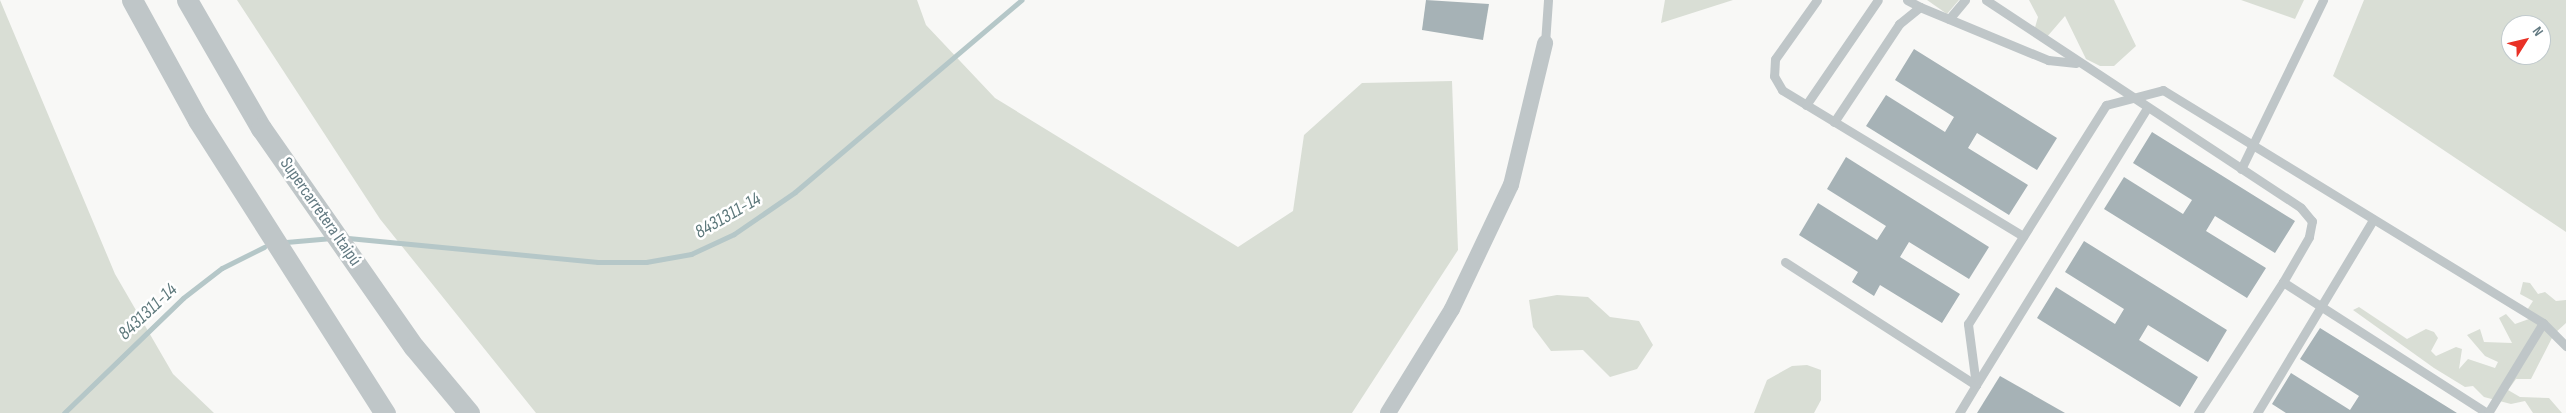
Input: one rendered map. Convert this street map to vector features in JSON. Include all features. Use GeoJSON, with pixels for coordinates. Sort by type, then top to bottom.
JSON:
{"type":"FeatureCollection","features":[{"type":"Feature","properties":{"kind":"street"},"geometry":{"type":"LineString","coordinates":[[132,0],[198,120],[385,413]]}},
{"type":"Feature","properties":{"kind":"street","name":"Supercarretera Itaipú"},"geometry":{"type":"LineString","coordinates":[[187,0],[261,128],[414,347],[469,413]]}},
{"type":"Feature","properties":{"kind":"street"},"geometry":{"type":"LineString","coordinates":[[1388,413],[1452,309],[1511,185],[1545,44]]}},
{"type":"Feature","properties":{"kind":"lane"},"geometry":{"type":"LineString","coordinates":[[1545,44],[1548,0]]}},
{"type":"Feature","properties":{"kind":"lane"},"geometry":{"type":"LineString","coordinates":[[1818,0],[1775,59],[1774,76],[1782,90],[2023,236]]}},
{"type":"Feature","properties":{"kind":"lane"},"geometry":{"type":"LineString","coordinates":[[1806,105],[1878,0]]}},
{"type":"Feature","properties":{"kind":"lane"},"geometry":{"type":"LineString","coordinates":[[1907,0],[2048,60],[2079,64]]}},
{"type":"Feature","properties":{"kind":"lane"},"geometry":{"type":"LineString","coordinates":[[1949,19],[1965,0]]}},
{"type":"Feature","properties":{"kind":"lane"},"geometry":{"type":"LineString","coordinates":[[1986,0],[2079,64],[2301,208],[2312,221],[2309,237],[2198,413]]}},
{"type":"Feature","properties":{"kind":"lane"},"geometry":{"type":"LineString","coordinates":[[2241,169],[2323,0]]}},
{"type":"Feature","properties":{"kind":"lane"},"geometry":{"type":"LineString","coordinates":[[1834,122],[1899,24],[1920,7]]}},
{"type":"Feature","properties":{"kind":"lane"},"geometry":{"type":"LineString","coordinates":[[1976,385],[1968,324],[2106,105],[2129,95],[2163,90],[2373,220],[2543,322],[2566,346]]}},
{"type":"Feature","properties":{"kind":"lane"},"geometry":{"type":"LineString","coordinates":[[1959,413],[2147,108]]}},
{"type":"Feature","properties":{"kind":"lane"},"geometry":{"type":"LineString","coordinates":[[2257,413],[2373,220]]}},
{"type":"Feature","properties":{"kind":"lane"},"geometry":{"type":"LineString","coordinates":[[1785,262],[1976,385]]}},
{"type":"Feature","properties":{"kind":"lane"},"geometry":{"type":"LineString","coordinates":[[2282,282],[2487,413],[2543,322]]}},
{"type":"Feature","properties":{"kind":"shaded area"},"geometry":{"type":"Polygon","coordinates":[[[0,0],[115,274],[173,374],[214,413],[0,413],[0,0]]]}},
{"type":"Feature","properties":{"kind":"shaded area"},"geometry":{"type":"Polygon","coordinates":[[[237,0],[917,0],[926,25],[995,98],[1238,247],[1293,211],[1304,135],[1362,83],[1452,81],[1458,250],[1352,413],[536,413],[380,219],[237,0]]]}},
{"type":"Feature","properties":{"kind":"shaded area"},"geometry":{"type":"Polygon","coordinates":[[[1665,0],[1733,0],[1661,23],[1665,0]]]}},
{"type":"Feature","properties":{"kind":"shaded area"},"geometry":{"type":"Polygon","coordinates":[[[1927,0],[1959,0],[1947,14],[1927,0]]]}},
{"type":"Feature","properties":{"kind":"shaded area"},"geometry":{"type":"Polygon","coordinates":[[[2029,0],[2114,0],[2136,46],[2114,66],[2100,66],[2086,59],[2065,16],[2046,38],[2034,31],[2038,17],[2029,0]]]}},
{"type":"Feature","properties":{"kind":"shaded area"},"geometry":{"type":"Polygon","coordinates":[[[2241,0],[2304,0],[2295,19],[2241,0]]]}},
{"type":"Feature","properties":{"kind":"shaded area"},"geometry":{"type":"Polygon","coordinates":[[[2364,0],[2566,0],[2566,232],[2333,76],[2364,0]]]}},
{"type":"Feature","properties":{"kind":"shaded area"},"geometry":{"type":"Polygon","coordinates":[[[2523,282],[2530,283],[2538,294],[2545,292],[2556,301],[2566,300],[2566,323],[2554,334],[2531,379],[2516,379],[2508,390],[2520,397],[2549,398],[2562,413],[2533,413],[2525,401],[2511,404],[2484,397],[2473,386],[2465,387],[2434,368],[2353,310],[2359,307],[2407,339],[2426,329],[2434,332],[2438,338],[2431,351],[2436,356],[2456,347],[2462,349],[2459,369],[2468,359],[2495,368],[2498,362],[2485,356],[2467,335],[2480,329],[2484,342],[2512,343],[2499,318],[2506,314],[2515,324],[2529,319],[2525,313],[2533,301],[2520,294],[2523,282]]]}},
{"type":"Feature","properties":{"kind":"shaded area"},"geometry":{"type":"Polygon","coordinates":[[[1557,295],[1588,297],[1610,317],[1639,321],[1653,345],[1637,369],[1610,377],[1583,350],[1551,351],[1533,327],[1529,300],[1557,295]]]}},
{"type":"Feature","properties":{"kind":"shaded area"},"geometry":{"type":"Polygon","coordinates":[[[1807,365],[1821,370],[1821,400],[1814,413],[1754,413],[1767,380],[1792,366],[1807,365]]]}},
{"type":"Feature","properties":{"kind":"building"},"geometry":{"type":"Polygon","coordinates":[[[1426,0],[1489,4],[1483,40],[1422,30],[1426,0]]]}},
{"type":"Feature","properties":{"kind":"building"},"geometry":{"type":"Polygon","coordinates":[[[1914,49],[2057,138],[2037,170],[1977,133],[1968,148],[2028,185],[2009,215],[1866,126],[1886,95],[1945,132],[1954,117],[1895,80],[1914,49]]]}},
{"type":"Feature","properties":{"kind":"building"},"geometry":{"type":"Polygon","coordinates":[[[2152,132],[2295,221],[2275,253],[2215,216],[2206,231],[2266,268],[2247,298],[2104,209],[2124,177],[2183,214],[2192,200],[2133,163],[2152,132]]]}},
{"type":"Feature","properties":{"kind":"building"},"geometry":{"type":"Polygon","coordinates":[[[1846,157],[1989,247],[1969,279],[1909,242],[1900,257],[1960,294],[1942,323],[1880,285],[1874,296],[1852,282],[1858,272],[1799,235],[1818,203],[1877,240],[1886,226],[1827,189],[1846,157]]]}},
{"type":"Feature","properties":{"kind":"building"},"geometry":{"type":"Polygon","coordinates":[[[2084,241],[2227,330],[2208,362],[2148,325],[2139,340],[2198,377],[2180,407],[2037,318],[2056,287],[2115,324],[2124,309],[2065,272],[2084,241]]]}},
{"type":"Feature","properties":{"kind":"building"},"geometry":{"type":"Polygon","coordinates":[[[2320,328],[2457,413],[2286,413],[2272,404],[2291,373],[2350,410],[2359,396],[2300,359],[2320,328]]]}},
{"type":"Feature","properties":{"kind":"building"},"geometry":{"type":"Polygon","coordinates":[[[2000,376],[2065,413],[1977,413],[2000,376]]]}},
{"type":"Feature","properties":{"kind":"waterway","name":"8431311-14"},"geometry":{"type":"LineString","coordinates":[[348,238],[598,262],[646,262],[691,254],[734,234],[795,192],[1021,0]]}},
{"type":"Feature","properties":{"kind":"waterway","name":"8431311-14"},"geometry":{"type":"LineString","coordinates":[[286,242],[332,238]]}},
{"type":"Feature","properties":{"kind":"waterway","name":"8431311-14"},"geometry":{"type":"LineString","coordinates":[[64,413],[183,298],[222,268],[264,247]]}}]}
